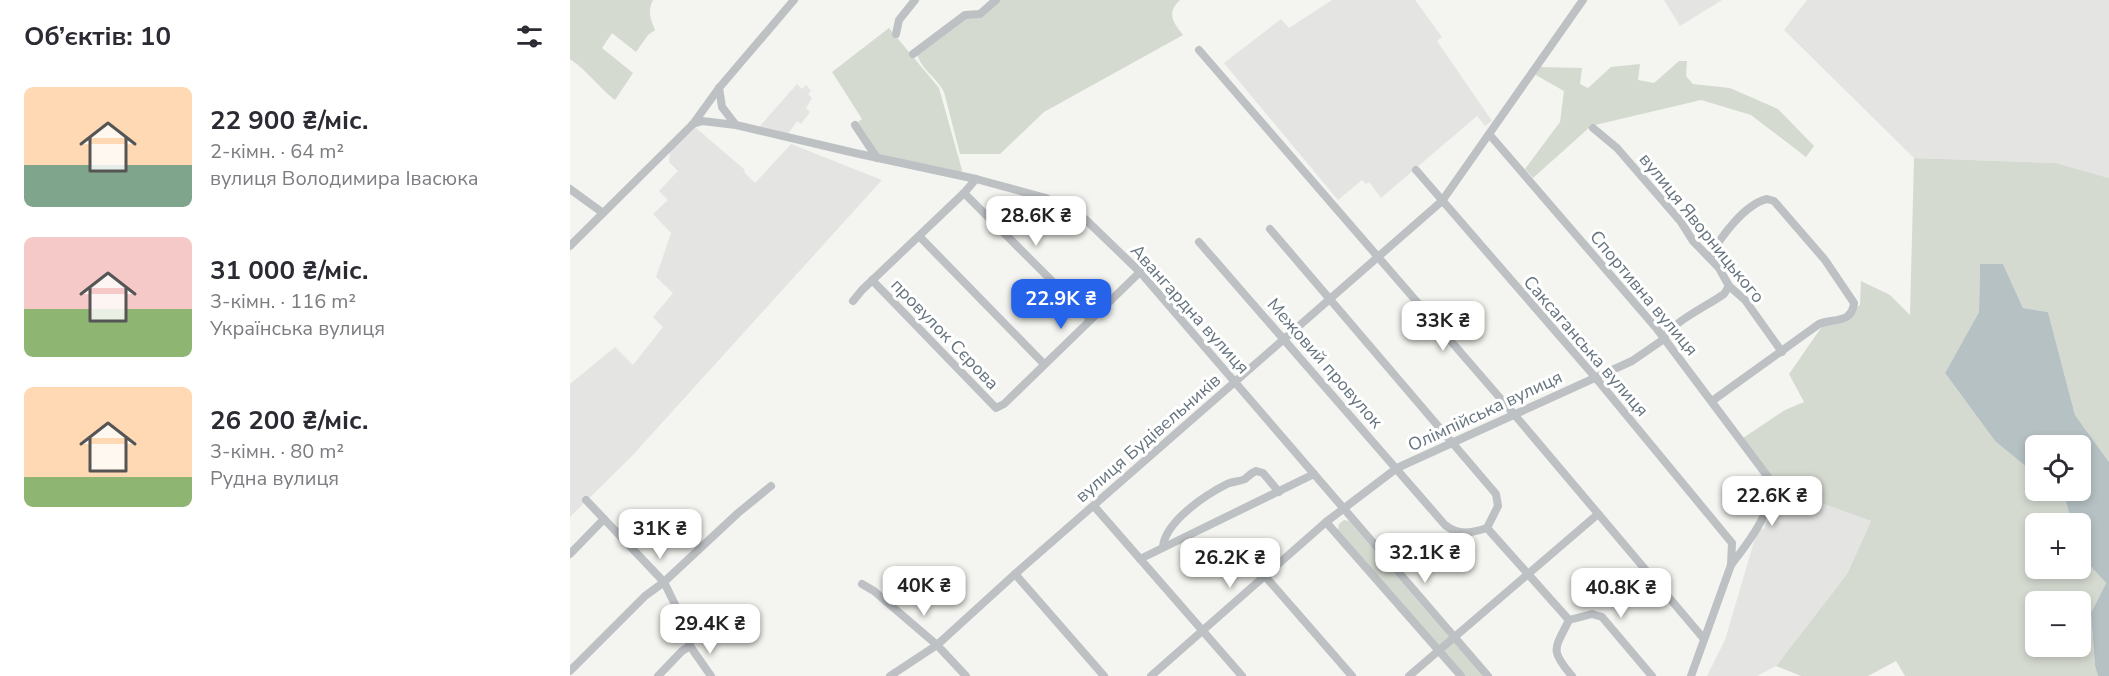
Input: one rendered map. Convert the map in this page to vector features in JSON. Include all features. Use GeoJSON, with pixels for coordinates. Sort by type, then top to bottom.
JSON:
{"type":"FeatureCollection","features":[{"type":"Feature","properties":{"kind":"street"},"geometry":{"type":"LineString","coordinates":[[570,246],[693,124],[719,88],[794,0]]}},
{"type":"Feature","properties":{"kind":"street"},"geometry":{"type":"LineString","coordinates":[[896,34],[899,20],[915,0]]}},
{"type":"Feature","properties":{"kind":"street"},"geometry":{"type":"LineString","coordinates":[[913,54],[965,15],[980,14],[996,0]]}},
{"type":"Feature","properties":{"kind":"street","name":"вулиця Будівельників"},"geometry":{"type":"LineString","coordinates":[[890,676],[937,645],[1015,574],[1442,201],[1583,0]]}},
{"type":"Feature","properties":{"kind":"street"},"geometry":{"type":"LineString","coordinates":[[1199,50],[1513,413],[1704,639]]}},
{"type":"Feature","properties":{"kind":"street"},"geometry":{"type":"LineString","coordinates":[[719,88],[722,107],[736,125]]}},
{"type":"Feature","properties":{"kind":"street","name":"Авангардна вулиця"},"geometry":{"type":"LineString","coordinates":[[693,124],[702,121],[736,125],[976,179],[1046,198],[1085,219],[1140,272],[1488,676]]}},
{"type":"Feature","properties":{"kind":"street"},"geometry":{"type":"LineString","coordinates":[[855,125],[877,158]]}},
{"type":"Feature","properties":{"kind":"street","name":"вулиця Яворницького"},"geometry":{"type":"LineString","coordinates":[[1593,129],[1617,148],[1681,222],[1729,286],[1745,300],[1782,352]]}},
{"type":"Feature","properties":{"kind":"street","name":"Спортивна вулиця"},"geometry":{"type":"LineString","coordinates":[[1489,134],[1664,339],[1768,477],[1771,496],[1762,518],[1731,565]]}},
{"type":"Feature","properties":{"kind":"street","name":"Саксаганська вулиця"},"geometry":{"type":"LineString","coordinates":[[1416,170],[1595,377],[1732,543],[1731,565]]}},
{"type":"Feature","properties":{"kind":"street"},"geometry":{"type":"LineString","coordinates":[[853,301],[976,179]]}},
{"type":"Feature","properties":{"kind":"street"},"geometry":{"type":"LineString","coordinates":[[570,189],[603,213]]}},
{"type":"Feature","properties":{"kind":"street"},"geometry":{"type":"LineString","coordinates":[[964,193],[1090,319]]}},
{"type":"Feature","properties":{"kind":"street"},"geometry":{"type":"LineString","coordinates":[[1710,258],[1715,246],[1745,212],[1759,201],[1767,199],[1774,201],[1826,260],[1853,299],[1853,310],[1841,320],[1819,324],[1712,401]]}},
{"type":"Feature","properties":{"kind":"street"},"geometry":{"type":"LineString","coordinates":[[1270,230],[1453,441],[1496,494],[1498,506],[1487,528],[1569,620]]}},
{"type":"Feature","properties":{"kind":"street"},"geometry":{"type":"LineString","coordinates":[[919,236],[1044,364],[1140,272]]}},
{"type":"Feature","properties":{"kind":"street","name":"Межовий провулок"},"geometry":{"type":"LineString","coordinates":[[1199,242],[1445,525],[1453,531],[1464,533],[1487,528]]}},
{"type":"Feature","properties":{"kind":"street","name":"провулок Сєрова"},"geometry":{"type":"LineString","coordinates":[[872,280],[996,408],[1004,404],[1044,364]]}},
{"type":"Feature","properties":{"kind":"street","name":"Олімпійська вулиця"},"geometry":{"type":"LineString","coordinates":[[1151,676],[1342,508],[1397,468],[1513,413],[1632,361],[1664,339],[1677,324],[1724,294],[1729,286]]}},
{"type":"Feature","properties":{"kind":"street"},"geometry":{"type":"LineString","coordinates":[[1163,547],[1164,539],[1171,527],[1212,492],[1230,482],[1241,480],[1256,471],[1263,473],[1279,492]]}},
{"type":"Feature","properties":{"kind":"street"},"geometry":{"type":"LineString","coordinates":[[1140,559],[1314,474]]}},
{"type":"Feature","properties":{"kind":"street"},"geometry":{"type":"LineString","coordinates":[[570,672],[645,596],[664,582],[738,513],[771,486]]}},
{"type":"Feature","properties":{"kind":"street"},"geometry":{"type":"LineString","coordinates":[[586,500],[664,582],[685,625],[690,646],[711,676]]}},
{"type":"Feature","properties":{"kind":"street"},"geometry":{"type":"LineString","coordinates":[[1094,506],[1242,676]]}},
{"type":"Feature","properties":{"kind":"street"},"geometry":{"type":"LineString","coordinates":[[1409,676],[1598,514]]}},
{"type":"Feature","properties":{"kind":"street"},"geometry":{"type":"LineString","coordinates":[[570,554],[604,519]]}},
{"type":"Feature","properties":{"kind":"street"},"geometry":{"type":"LineString","coordinates":[[1326,522],[1461,676]]}},
{"type":"Feature","properties":{"kind":"street"},"geometry":{"type":"LineString","coordinates":[[1691,676],[1731,565]]}},
{"type":"Feature","properties":{"kind":"street"},"geometry":{"type":"LineString","coordinates":[[1015,574],[1104,676]]}},
{"type":"Feature","properties":{"kind":"street"},"geometry":{"type":"LineString","coordinates":[[1265,576],[1352,676]]}},
{"type":"Feature","properties":{"kind":"street"},"geometry":{"type":"LineString","coordinates":[[862,584],[874,591],[937,645],[966,676]]}},
{"type":"Feature","properties":{"kind":"street"},"geometry":{"type":"LineString","coordinates":[[1572,676],[1559,661],[1556,645],[1569,620],[1592,614],[1602,617],[1652,676]]}},
{"type":"Feature","properties":{"kind":"street"},"geometry":{"type":"LineString","coordinates":[[658,676],[682,651],[690,646]]}},
{"type":"Feature","properties":{"kind":"shaded area"},"geometry":{"type":"Polygon","coordinates":[[[570,0],[653,0],[650,12],[655,30],[648,35],[636,52],[612,33],[602,48],[633,73],[615,100],[570,59],[570,0]]]}},
{"type":"Feature","properties":{"kind":"shaded area"},"geometry":{"type":"Polygon","coordinates":[[[998,0],[1180,0],[1173,9],[1172,18],[1183,35],[1044,112],[1000,154],[960,154],[944,92],[917,54],[967,17],[980,15],[998,0]]]}},
{"type":"Feature","properties":{"kind":"shaded area"},"geometry":{"type":"Polygon","coordinates":[[[1332,0],[1415,0],[1442,37],[1437,41],[1492,121],[1485,126],[1477,116],[1381,198],[1369,182],[1366,184],[1362,180],[1338,200],[1224,63],[1281,19],[1289,28],[1332,0]]]}},
{"type":"Feature","properties":{"kind":"shaded area"},"geometry":{"type":"Polygon","coordinates":[[[1664,0],[1722,0],[1680,26],[1664,0]]]}},
{"type":"Feature","properties":{"kind":"shaded area"},"geometry":{"type":"Polygon","coordinates":[[[1807,0],[2109,0],[2109,178],[2056,163],[1914,158],[1784,30],[1807,0]]]}},
{"type":"Feature","properties":{"kind":"shaded area"},"geometry":{"type":"Polygon","coordinates":[[[889,28],[939,88],[961,173],[879,155],[858,122],[862,119],[832,72],[889,28]]]}},
{"type":"Feature","properties":{"kind":"shaded area"},"geometry":{"type":"Polygon","coordinates":[[[1679,61],[1687,61],[1686,76],[1693,84],[1730,88],[1778,109],[1814,146],[1806,157],[1751,115],[1701,100],[1591,126],[1533,178],[1525,169],[1560,122],[1564,91],[1534,74],[1539,67],[1582,68],[1580,84],[1588,88],[1611,67],[1640,64],[1638,80],[1654,83],[1679,61]]]}},
{"type":"Feature","properties":{"kind":"shaded area"},"geometry":{"type":"Polygon","coordinates":[[[797,84],[802,89],[806,85],[811,91],[808,94],[812,98],[806,108],[810,112],[801,124],[797,121],[788,134],[759,127],[797,84]]]}},
{"type":"Feature","properties":{"kind":"shaded area"},"geometry":{"type":"Polygon","coordinates":[[[695,127],[745,170],[744,172],[755,183],[791,144],[882,180],[631,457],[570,517],[570,384],[615,347],[633,365],[663,327],[653,317],[673,293],[656,277],[671,233],[653,214],[668,200],[659,191],[678,171],[669,162],[670,150],[695,127]]]}},
{"type":"Feature","properties":{"kind":"shaded area"},"geometry":{"type":"Polygon","coordinates":[[[1914,158],[2056,163],[2109,178],[2109,462],[2075,415],[2048,312],[2023,308],[2003,264],[1980,265],[1979,312],[1945,373],[1995,441],[2025,466],[2025,501],[2065,501],[2069,513],[2025,513],[2025,579],[2091,579],[2091,565],[2106,583],[2091,613],[2095,666],[2098,676],[1905,676],[1896,661],[1868,676],[1801,676],[1776,666],[1847,574],[1871,521],[1779,488],[1743,438],[1785,410],[1804,402],[1789,374],[1823,325],[1860,305],[1861,281],[1890,295],[1910,315],[1914,158]]]}},
{"type":"Feature","properties":{"kind":"shaded area"},"geometry":{"type":"Polygon","coordinates":[[[1980,264],[2003,264],[2023,308],[2048,312],[2075,415],[2089,435],[2025,435],[2025,466],[1995,441],[1945,373],[1979,312],[1980,264]]]}},
{"type":"Feature","properties":{"kind":"shaded area"},"geometry":{"type":"Polygon","coordinates":[[[2091,437],[2109,462],[2109,676],[2098,676],[2095,666],[2091,613],[2106,583],[2091,566],[2091,513],[2069,513],[2066,501],[2091,501],[2091,437]]]}},
{"type":"Feature","properties":{"kind":"shaded area"},"geometry":{"type":"Polygon","coordinates":[[[1779,488],[1871,521],[1847,574],[1776,666],[1757,676],[1707,676],[1725,640],[1758,528],[1764,529],[1771,501],[1775,502],[1779,488]]]}},
{"type":"Feature","properties":{"kind":"shaded area"},"geometry":{"type":"Polygon","coordinates":[[[1344,520],[1349,521],[1449,637],[1439,646],[1338,531],[1339,524],[1344,520]]]}},
{"type":"Feature","properties":{"kind":"shaded area"},"geometry":{"type":"Polygon","coordinates":[[[1455,643],[1484,676],[1464,676],[1445,654],[1445,649],[1455,643]]]}}]}
